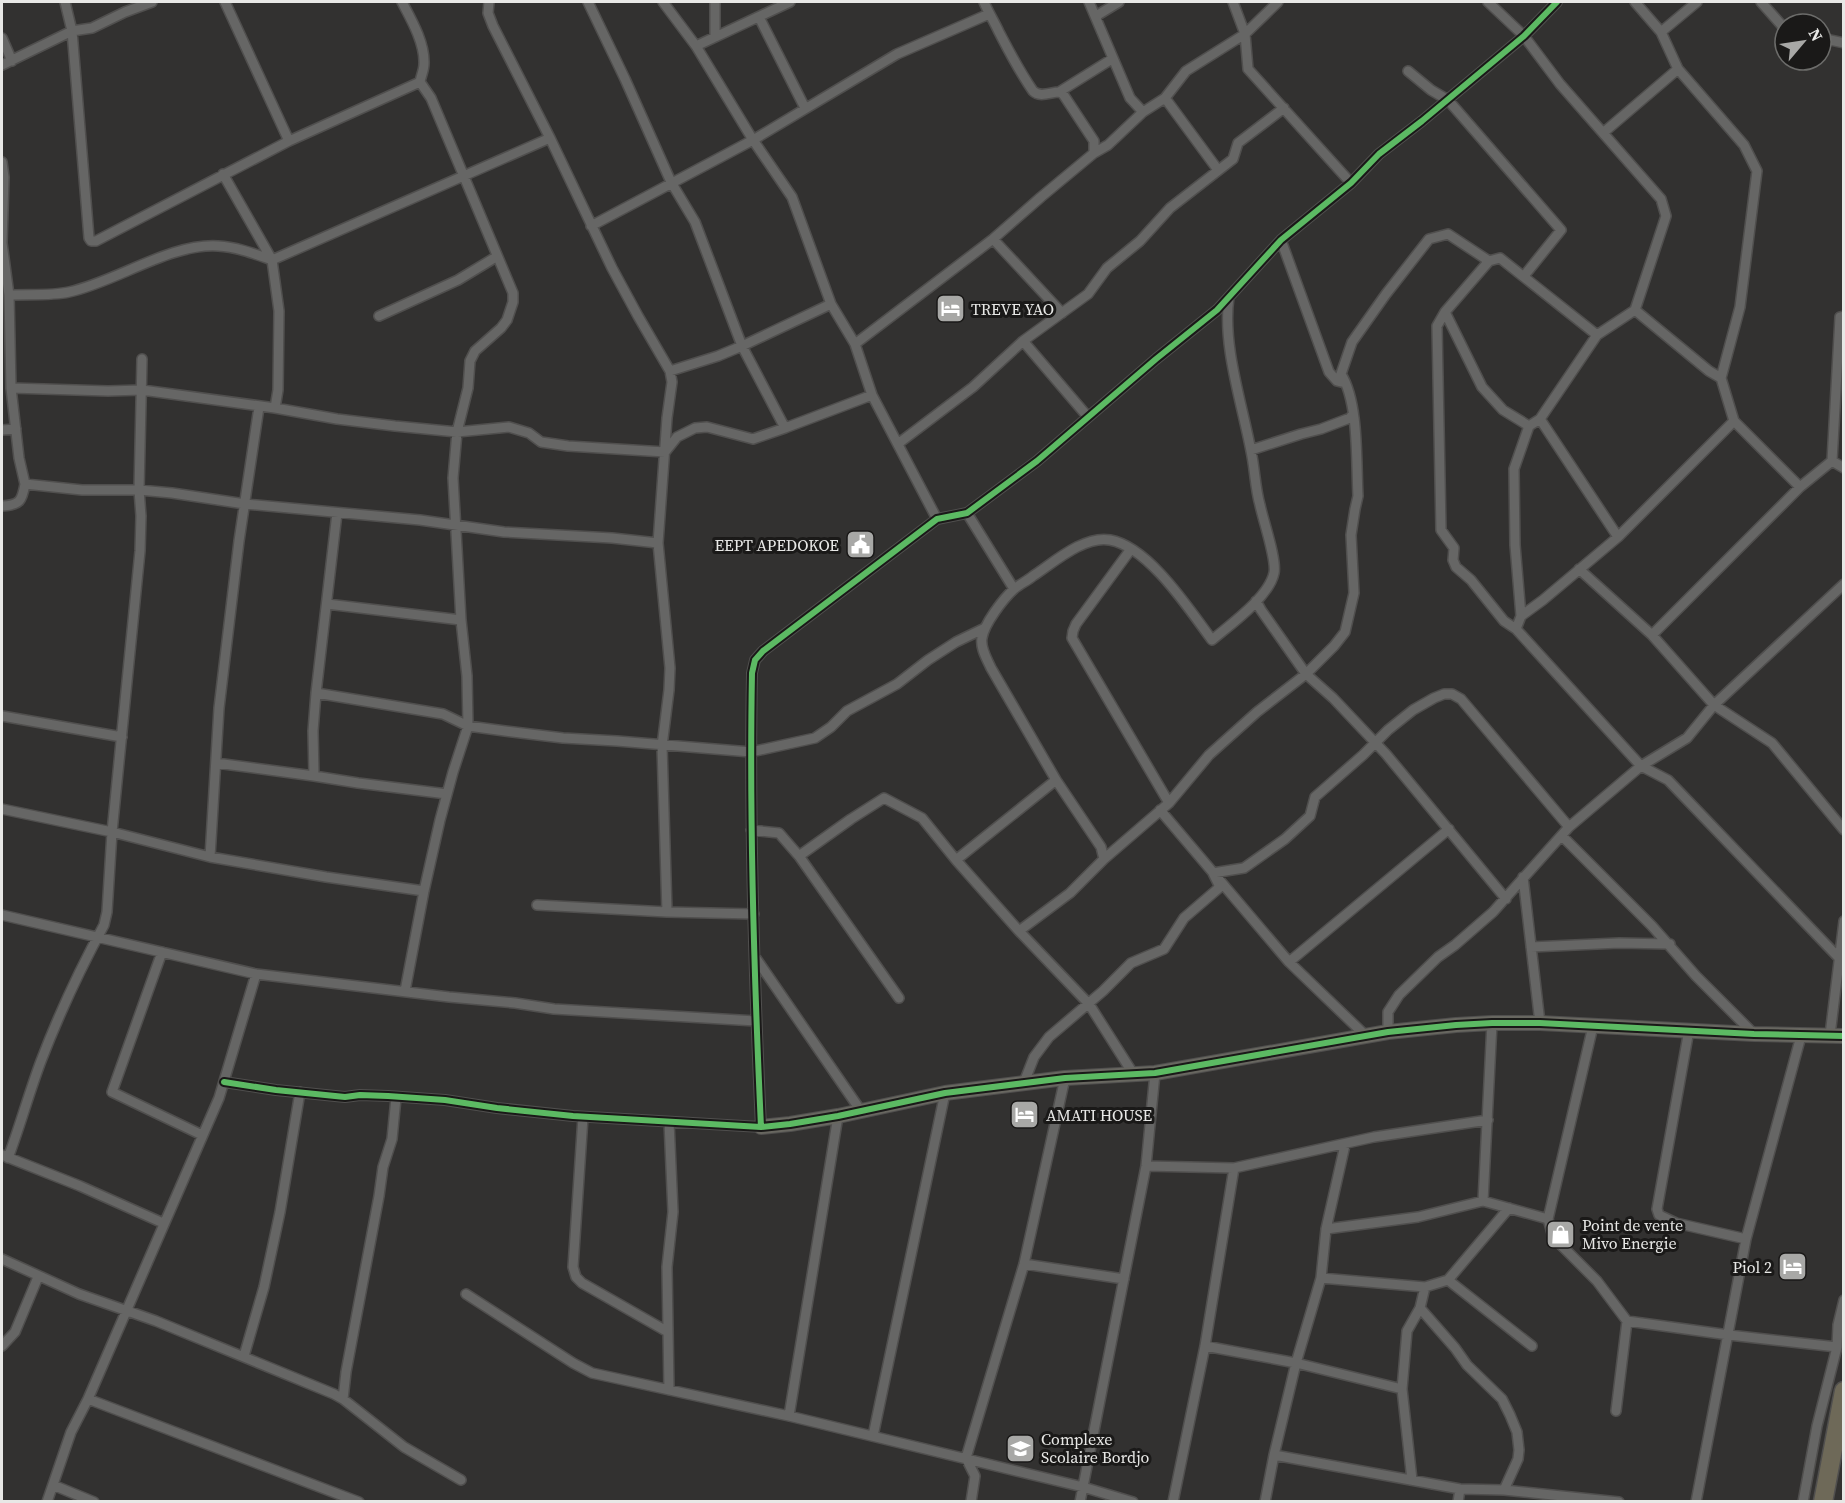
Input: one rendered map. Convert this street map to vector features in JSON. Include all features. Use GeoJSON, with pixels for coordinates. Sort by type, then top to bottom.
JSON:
{"type":"FeatureCollection","features":[{"type":"Feature","properties":{"kind":"highway"},"geometry":{"type":"LineString","coordinates":[[1824,1502],[1844,1391]]}},
{"type":"Feature","properties":{"kind":"street"},"geometry":{"type":"LineString","coordinates":[[66,2],[72,31],[91,241],[96,241],[289,141],[420,82]]}},
{"type":"Feature","properties":{"kind":"street"},"geometry":{"type":"LineString","coordinates":[[2,65],[72,31],[92,28],[152,2]]}},
{"type":"Feature","properties":{"kind":"street"},"geometry":{"type":"LineString","coordinates":[[225,2],[289,141]]}},
{"type":"Feature","properties":{"kind":"street"},"geometry":{"type":"LineString","coordinates":[[402,2],[414,25],[420,44],[424,64],[420,82],[431,98],[513,293],[513,302],[507,320],[475,351],[470,361],[468,388],[458,432],[453,478],[461,620],[467,676],[468,726],[447,794],[424,891],[405,991]]}},
{"type":"Feature","properties":{"kind":"street"},"geometry":{"type":"LineString","coordinates":[[490,2],[488,13],[591,226],[670,371],[672,382],[658,543],[670,668],[662,746],[667,912]]}},
{"type":"Feature","properties":{"kind":"street"},"geometry":{"type":"LineString","coordinates":[[588,2],[672,182],[695,222],[742,346],[784,428]]}},
{"type":"Feature","properties":{"kind":"street"},"geometry":{"type":"LineString","coordinates":[[663,2],[696,46],[753,140],[792,197],[831,304],[855,344],[872,395],[937,519]]}},
{"type":"Feature","properties":{"kind":"street"},"geometry":{"type":"LineString","coordinates":[[715,2],[715,37]]}},
{"type":"Feature","properties":{"kind":"street"},"geometry":{"type":"LineString","coordinates":[[696,46],[790,2]]}},
{"type":"Feature","properties":{"kind":"street"},"geometry":{"type":"LineString","coordinates":[[984,2],[1016,68],[1036,94],[1059,92],[1112,58]]}},
{"type":"Feature","properties":{"kind":"street"},"geometry":{"type":"LineString","coordinates":[[1089,2],[1130,98],[1143,112]]}},
{"type":"Feature","properties":{"kind":"street"},"geometry":{"type":"LineString","coordinates":[[1096,16],[1119,2]]}},
{"type":"Feature","properties":{"kind":"street"},"geometry":{"type":"LineString","coordinates":[[1233,2],[1245,34],[1248,69],[1351,183]]}},
{"type":"Feature","properties":{"kind":"street"},"geometry":{"type":"LineString","coordinates":[[855,344],[993,239],[1094,153],[1108,145],[1143,112],[1165,98],[1186,71],[1245,34],[1278,2]]}},
{"type":"Feature","properties":{"kind":"street"},"geometry":{"type":"LineString","coordinates":[[1488,2],[1524,36],[1560,84],[1661,199],[1666,216],[1635,310],[1597,335],[1540,419],[1528,426],[1514,469],[1515,544],[1521,616],[1516,629]]}},
{"type":"Feature","properties":{"kind":"street"},"geometry":{"type":"LineString","coordinates":[[761,1127],[751,830],[752,673],[755,660],[937,519],[967,513],[1037,461],[1217,310],[1281,240],[1351,183],[1379,154],[1524,36],[1557,2]]}},
{"type":"Feature","properties":{"kind":"street"},"geometry":{"type":"LineString","coordinates":[[1635,2],[1661,32],[1678,69],[1744,145],[1757,171],[1740,307],[1721,378],[1734,421],[1800,487]]}},
{"type":"Feature","properties":{"kind":"street"},"geometry":{"type":"LineString","coordinates":[[1661,32],[1697,2]]}},
{"type":"Feature","properties":{"kind":"street"},"geometry":{"type":"LineString","coordinates":[[1761,2],[1773,16]]}},
{"type":"Feature","properties":{"kind":"street"},"geometry":{"type":"LineString","coordinates":[[591,226],[753,140],[897,54],[988,14]]}},
{"type":"Feature","properties":{"kind":"street"},"geometry":{"type":"LineString","coordinates":[[759,17],[806,108]]}},
{"type":"Feature","properties":{"kind":"street"},"geometry":{"type":"LineString","coordinates":[[2,38],[12,61]]}},
{"type":"Feature","properties":{"kind":"street"},"geometry":{"type":"LineString","coordinates":[[1603,133],[1678,69]]}},
{"type":"Feature","properties":{"kind":"street"},"geometry":{"type":"LineString","coordinates":[[1408,70],[1431,90],[1448,100],[1561,230],[1524,276]]}},
{"type":"Feature","properties":{"kind":"street"},"geometry":{"type":"LineString","coordinates":[[1059,92],[1089,133],[1095,145],[1094,153]]}},
{"type":"Feature","properties":{"kind":"street"},"geometry":{"type":"LineString","coordinates":[[1165,98],[1218,170]]}},
{"type":"Feature","properties":{"kind":"street"},"geometry":{"type":"LineString","coordinates":[[899,443],[973,387],[1023,341],[1088,294],[1107,268],[1140,241],[1170,208],[1233,159],[1238,143],[1284,108]]}},
{"type":"Feature","properties":{"kind":"street"},"geometry":{"type":"LineString","coordinates":[[9,296],[69,292],[148,262],[201,246],[238,249],[272,260],[550,138]]}},
{"type":"Feature","properties":{"kind":"street"},"geometry":{"type":"LineString","coordinates":[[2,162],[4,177],[2,243],[9,296],[12,388],[15,429],[25,484],[20,501],[2,506]]}},
{"type":"Feature","properties":{"kind":"street"},"geometry":{"type":"LineString","coordinates":[[223,174],[272,260],[279,311],[278,390],[275,408]]}},
{"type":"Feature","properties":{"kind":"street"},"geometry":{"type":"LineString","coordinates":[[1281,240],[1329,372],[1341,382],[1344,380],[1341,374],[1352,342],[1429,239],[1448,234],[1489,261]]}},
{"type":"Feature","properties":{"kind":"street"},"geometry":{"type":"LineString","coordinates":[[993,239],[1062,313]]}},
{"type":"Feature","properties":{"kind":"street"},"geometry":{"type":"LineString","coordinates":[[379,316],[458,280],[496,256]]}},
{"type":"Feature","properties":{"kind":"street"},"geometry":{"type":"LineString","coordinates":[[1597,335],[1500,258],[1489,261],[1445,312],[1437,326],[1441,530],[1454,548],[1453,560],[1456,567],[1470,580],[1504,621],[1516,629],[1641,766],[1668,780],[1840,959]]}},
{"type":"Feature","properties":{"kind":"street"},"geometry":{"type":"LineString","coordinates":[[1104,860],[1101,847],[1056,780],[984,653],[981,640],[985,628],[1014,589],[1076,547],[1092,542],[1109,540],[1147,559],[1212,640],[1256,601],[1267,588],[1274,571],[1259,503],[1227,323],[1229,296]]}},
{"type":"Feature","properties":{"kind":"street"},"geometry":{"type":"LineString","coordinates":[[670,371],[718,356],[831,304]]}},
{"type":"Feature","properties":{"kind":"street"},"geometry":{"type":"LineString","coordinates":[[1635,310],[1709,371],[1721,378]]}},
{"type":"Feature","properties":{"kind":"street"},"geometry":{"type":"LineString","coordinates":[[1445,312],[1482,387],[1503,410],[1528,426]]}},
{"type":"Feature","properties":{"kind":"street"},"geometry":{"type":"LineString","coordinates":[[1652,635],[1800,487],[1832,461],[1840,317],[1844,316]]}},
{"type":"Feature","properties":{"kind":"street"},"geometry":{"type":"LineString","coordinates":[[1023,341],[1088,417]]}},
{"type":"Feature","properties":{"kind":"street"},"geometry":{"type":"LineString","coordinates":[[142,359],[140,551],[112,832],[111,878],[107,912],[104,926],[59,1017],[41,1061],[24,1115],[5,1157],[80,1186],[164,1223]]}},
{"type":"Feature","properties":{"kind":"street"},"geometry":{"type":"LineString","coordinates":[[1019,931],[1070,893],[1169,803],[1220,745],[1257,712],[1306,674],[1345,632],[1354,593],[1351,535],[1358,496],[1353,414],[1348,386],[1341,374]]}},
{"type":"Feature","properties":{"kind":"street"},"geometry":{"type":"LineString","coordinates":[[12,388],[142,390],[337,419],[458,432],[509,427],[529,433],[541,442],[567,446],[665,452]]}},
{"type":"Feature","properties":{"kind":"street"},"geometry":{"type":"LineString","coordinates":[[665,452],[676,437],[694,428],[706,427],[753,439],[872,395]]}},
{"type":"Feature","properties":{"kind":"street"},"geometry":{"type":"LineString","coordinates":[[210,857],[219,708],[239,541],[259,407]]}},
{"type":"Feature","properties":{"kind":"street"},"geometry":{"type":"LineString","coordinates":[[1251,450],[1321,429],[1350,418],[1353,414]]}},
{"type":"Feature","properties":{"kind":"street"},"geometry":{"type":"LineString","coordinates":[[1540,419],[1618,537]]}},
{"type":"Feature","properties":{"kind":"street"},"geometry":{"type":"LineString","coordinates":[[1521,616],[1618,537],[1734,421]]}},
{"type":"Feature","properties":{"kind":"street"},"geometry":{"type":"LineString","coordinates":[[2,430],[15,429]]}},
{"type":"Feature","properties":{"kind":"street"},"geometry":{"type":"LineString","coordinates":[[1832,461],[1844,468]]}},
{"type":"Feature","properties":{"kind":"street"},"geometry":{"type":"LineString","coordinates":[[25,484],[88,491],[139,490],[504,532],[658,543]]}},
{"type":"Feature","properties":{"kind":"street"},"geometry":{"type":"LineString","coordinates":[[314,776],[313,731],[316,693],[337,513]]}},
{"type":"Feature","properties":{"kind":"street"},"geometry":{"type":"LineString","coordinates":[[967,513],[1014,589]]}},
{"type":"Feature","properties":{"kind":"street"},"geometry":{"type":"LineString","coordinates":[[1131,549],[1076,624],[1072,638],[1169,803]]}},
{"type":"Feature","properties":{"kind":"street"},"geometry":{"type":"LineString","coordinates":[[1579,569],[1652,635],[1714,705],[1772,742],[1844,830]]}},
{"type":"Feature","properties":{"kind":"street"},"geometry":{"type":"LineString","coordinates":[[1388,1032],[1388,1012],[1399,995],[1438,957],[1455,945],[1506,899],[1569,826],[1641,766],[1687,738],[1714,705],[1844,584]]}},
{"type":"Feature","properties":{"kind":"street"},"geometry":{"type":"LineString","coordinates":[[1256,601],[1306,674],[1333,698],[1375,742],[1506,899]]}},
{"type":"Feature","properties":{"kind":"street"},"geometry":{"type":"LineString","coordinates":[[327,604],[461,620]]}},
{"type":"Feature","properties":{"kind":"street"},"geometry":{"type":"LineString","coordinates":[[316,693],[443,714],[468,726],[563,738],[751,752],[815,738],[831,727],[847,711],[897,684],[956,642],[985,628]]}},
{"type":"Feature","properties":{"kind":"street"},"geometry":{"type":"LineString","coordinates":[[1214,873],[1244,868],[1285,839],[1310,816],[1315,797],[1375,742],[1407,714],[1444,694],[1456,696],[1569,826]]}},
{"type":"Feature","properties":{"kind":"street"},"geometry":{"type":"LineString","coordinates":[[2,716],[122,737]]}},
{"type":"Feature","properties":{"kind":"street"},"geometry":{"type":"LineString","coordinates":[[216,763],[447,794]]}},
{"type":"Feature","properties":{"kind":"street"},"geometry":{"type":"LineString","coordinates":[[956,860],[1056,780]]}},
{"type":"Feature","properties":{"kind":"street"},"geometry":{"type":"LineString","coordinates":[[799,856],[884,798],[922,818],[1019,931],[1089,1004],[1134,1075]]}},
{"type":"Feature","properties":{"kind":"street"},"geometry":{"type":"LineString","coordinates":[[2,809],[112,832],[210,857],[336,879],[424,891]]}},
{"type":"Feature","properties":{"kind":"street"},"geometry":{"type":"LineString","coordinates":[[1160,810],[1288,962],[1366,1036]]}},
{"type":"Feature","properties":{"kind":"street"},"geometry":{"type":"LineString","coordinates":[[1288,962],[1449,829]]}},
{"type":"Feature","properties":{"kind":"street"},"geometry":{"type":"LineString","coordinates":[[751,830],[779,833],[799,856],[898,998]]}},
{"type":"Feature","properties":{"kind":"street"},"geometry":{"type":"LineString","coordinates":[[1562,836],[1670,944],[1696,976],[1754,1034]]}},
{"type":"Feature","properties":{"kind":"street"},"geometry":{"type":"LineString","coordinates":[[1023,1085],[1034,1057],[1049,1037],[1089,1004],[1131,963],[1164,949],[1184,918],[1220,887],[1214,873]]}},
{"type":"Feature","properties":{"kind":"street"},"geometry":{"type":"LineString","coordinates":[[1523,877],[1539,1023]]}},
{"type":"Feature","properties":{"kind":"street"},"geometry":{"type":"LineString","coordinates":[[537,905],[754,914]]}},
{"type":"Feature","properties":{"kind":"street"},"geometry":{"type":"LineString","coordinates":[[2,915],[256,974],[515,1002],[554,1009],[756,1020]]}},
{"type":"Feature","properties":{"kind":"street"},"geometry":{"type":"LineString","coordinates":[[224,1082],[345,1097],[360,1095],[415,1097],[583,1117],[761,1127],[838,1116],[945,1093],[1065,1078],[1155,1073],[1388,1032],[1492,1023],[1539,1023],[1754,1034],[1837,1035],[1844,921]]}},
{"type":"Feature","properties":{"kind":"street"},"geometry":{"type":"LineString","coordinates":[[1531,947],[1619,943],[1670,944]]}},
{"type":"Feature","properties":{"kind":"street"},"geometry":{"type":"LineString","coordinates":[[162,952],[112,1092],[202,1135]]}},
{"type":"Feature","properties":{"kind":"street"},"geometry":{"type":"LineString","coordinates":[[756,957],[861,1111]]}},
{"type":"Feature","properties":{"kind":"street"},"geometry":{"type":"LineString","coordinates":[[47,1502],[72,1432],[224,1082],[256,974]]}},
{"type":"Feature","properties":{"kind":"street"},"geometry":{"type":"LineString","coordinates":[[1483,1201],[1492,1023]]}},
{"type":"Feature","properties":{"kind":"street"},"geometry":{"type":"LineString","coordinates":[[1593,1026],[1548,1219],[1553,1238],[1598,1281],[1627,1321],[1616,1411]]}},
{"type":"Feature","properties":{"kind":"street"},"geometry":{"type":"LineString","coordinates":[[1689,1030],[1657,1209],[1659,1215],[1676,1223],[1746,1239]]}},
{"type":"Feature","properties":{"kind":"street"},"geometry":{"type":"LineString","coordinates":[[1696,1502],[1746,1239],[1801,1035]]}},
{"type":"Feature","properties":{"kind":"street"},"geometry":{"type":"LineString","coordinates":[[1080,1502],[1146,1166],[1155,1073]]}},
{"type":"Feature","properties":{"kind":"street"},"geometry":{"type":"LineString","coordinates":[[971,1502],[975,1476],[966,1458],[1024,1264],[1065,1078]]}},
{"type":"Feature","properties":{"kind":"street"},"geometry":{"type":"LineString","coordinates":[[244,1356],[264,1287],[280,1212],[300,1092]]}},
{"type":"Feature","properties":{"kind":"street"},"geometry":{"type":"LineString","coordinates":[[873,1436],[945,1093]]}},
{"type":"Feature","properties":{"kind":"street"},"geometry":{"type":"LineString","coordinates":[[343,1399],[351,1339],[383,1167],[392,1139],[396,1098]]}},
{"type":"Feature","properties":{"kind":"street"},"geometry":{"type":"LineString","coordinates":[[789,1416],[838,1116]]}},
{"type":"Feature","properties":{"kind":"street"},"geometry":{"type":"LineString","coordinates":[[583,1117],[575,1220],[574,1273],[582,1283],[668,1332]]}},
{"type":"Feature","properties":{"kind":"street"},"geometry":{"type":"LineString","coordinates":[[1146,1166],[1234,1168],[1383,1136],[1488,1120]]}},
{"type":"Feature","properties":{"kind":"street"},"geometry":{"type":"LineString","coordinates":[[669,1122],[673,1212],[667,1267],[669,1390]]}},
{"type":"Feature","properties":{"kind":"street"},"geometry":{"type":"LineString","coordinates":[[1265,1502],[1296,1363],[1321,1278],[1326,1229],[1345,1145]]}},
{"type":"Feature","properties":{"kind":"street"},"geometry":{"type":"LineString","coordinates":[[1173,1502],[1205,1346],[1234,1168]]}},
{"type":"Feature","properties":{"kind":"street"},"geometry":{"type":"LineString","coordinates":[[1326,1229],[1418,1217],[1483,1201],[1548,1219]]}},
{"type":"Feature","properties":{"kind":"street"},"geometry":{"type":"LineString","coordinates":[[1321,1278],[1425,1287],[1448,1280],[1509,1208]]}},
{"type":"Feature","properties":{"kind":"street"},"geometry":{"type":"LineString","coordinates":[[2,1259],[79,1294],[156,1321],[326,1390],[343,1399],[393,1440],[461,1480]]}},
{"type":"Feature","properties":{"kind":"street"},"geometry":{"type":"LineString","coordinates":[[1024,1264],[1124,1279]]}},
{"type":"Feature","properties":{"kind":"street"},"geometry":{"type":"LineString","coordinates":[[2,1346],[15,1332],[38,1277]]}},
{"type":"Feature","properties":{"kind":"street"},"geometry":{"type":"LineString","coordinates":[[1448,1280],[1532,1346]]}},
{"type":"Feature","properties":{"kind":"street"},"geometry":{"type":"LineString","coordinates":[[1412,1480],[1402,1389],[1407,1330],[1420,1308],[1425,1287]]}},
{"type":"Feature","properties":{"kind":"street"},"geometry":{"type":"LineString","coordinates":[[466,1294],[583,1369],[601,1375],[966,1458],[1133,1502]]}},
{"type":"Feature","properties":{"kind":"street"},"geometry":{"type":"LineString","coordinates":[[1803,1502],[1817,1426],[1837,1347],[1838,1325],[1844,1300]]}},
{"type":"Feature","properties":{"kind":"street"},"geometry":{"type":"LineString","coordinates":[[1420,1308],[1467,1365],[1502,1399],[1510,1415],[1517,1432],[1519,1450],[1518,1459],[1504,1490]]}},
{"type":"Feature","properties":{"kind":"street"},"geometry":{"type":"LineString","coordinates":[[1627,1321],[1837,1347]]}},
{"type":"Feature","properties":{"kind":"street"},"geometry":{"type":"LineString","coordinates":[[1205,1346],[1296,1363],[1402,1389]]}},
{"type":"Feature","properties":{"kind":"street"},"geometry":{"type":"LineString","coordinates":[[88,1399],[354,1500]]}},
{"type":"Feature","properties":{"kind":"street"},"geometry":{"type":"LineString","coordinates":[[1274,1455],[1460,1489],[1504,1490],[1618,1502]]}},
{"type":"Feature","properties":{"kind":"street"},"geometry":{"type":"LineString","coordinates":[[53,1485],[94,1502]]}},
{"type":"Feature","properties":{"kind":"street"},"geometry":{"type":"LineString","coordinates":[[1458,1502],[1460,1489]]}},
{"type":"Feature","properties":{"kind":"cycle path"},"geometry":{"type":"LineString","coordinates":[[761,1127],[752,844],[751,730],[752,673],[755,660],[763,651],[937,519],[967,513],[1037,461],[1217,310],[1281,240],[1351,183],[1379,154],[1524,36],[1557,2]]}},
{"type":"Feature","properties":{"kind":"cycle path"},"geometry":{"type":"LineString","coordinates":[[224,1082],[345,1097],[360,1095],[445,1100],[573,1116],[761,1127],[838,1116],[945,1093],[1065,1078],[1155,1073],[1388,1032],[1456,1025],[1540,1023],[1754,1034],[1844,1036]]}},
{"type":"Feature","properties":{"kind":"place","name":"TREVE YAO"},"geometry":{"type":"Point","coordinates":[950,309]}},
{"type":"Feature","properties":{"kind":"place","name":"EEPT APEDOKOE"},"geometry":{"type":"Point","coordinates":[860,545]}},
{"type":"Feature","properties":{"kind":"place","name":"AMATI HOUSE"},"geometry":{"type":"Point","coordinates":[1025,1115]}},
{"type":"Feature","properties":{"kind":"place","name":"Point de vente Mivo Energie"},"geometry":{"type":"Point","coordinates":[1561,1234]}},
{"type":"Feature","properties":{"kind":"place","name":"Piol 2"},"geometry":{"type":"Point","coordinates":[1793,1267]}},
{"type":"Feature","properties":{"kind":"place","name":"Complexe Scolaire Bordjo"},"geometry":{"type":"Point","coordinates":[1020,1448]}}]}
